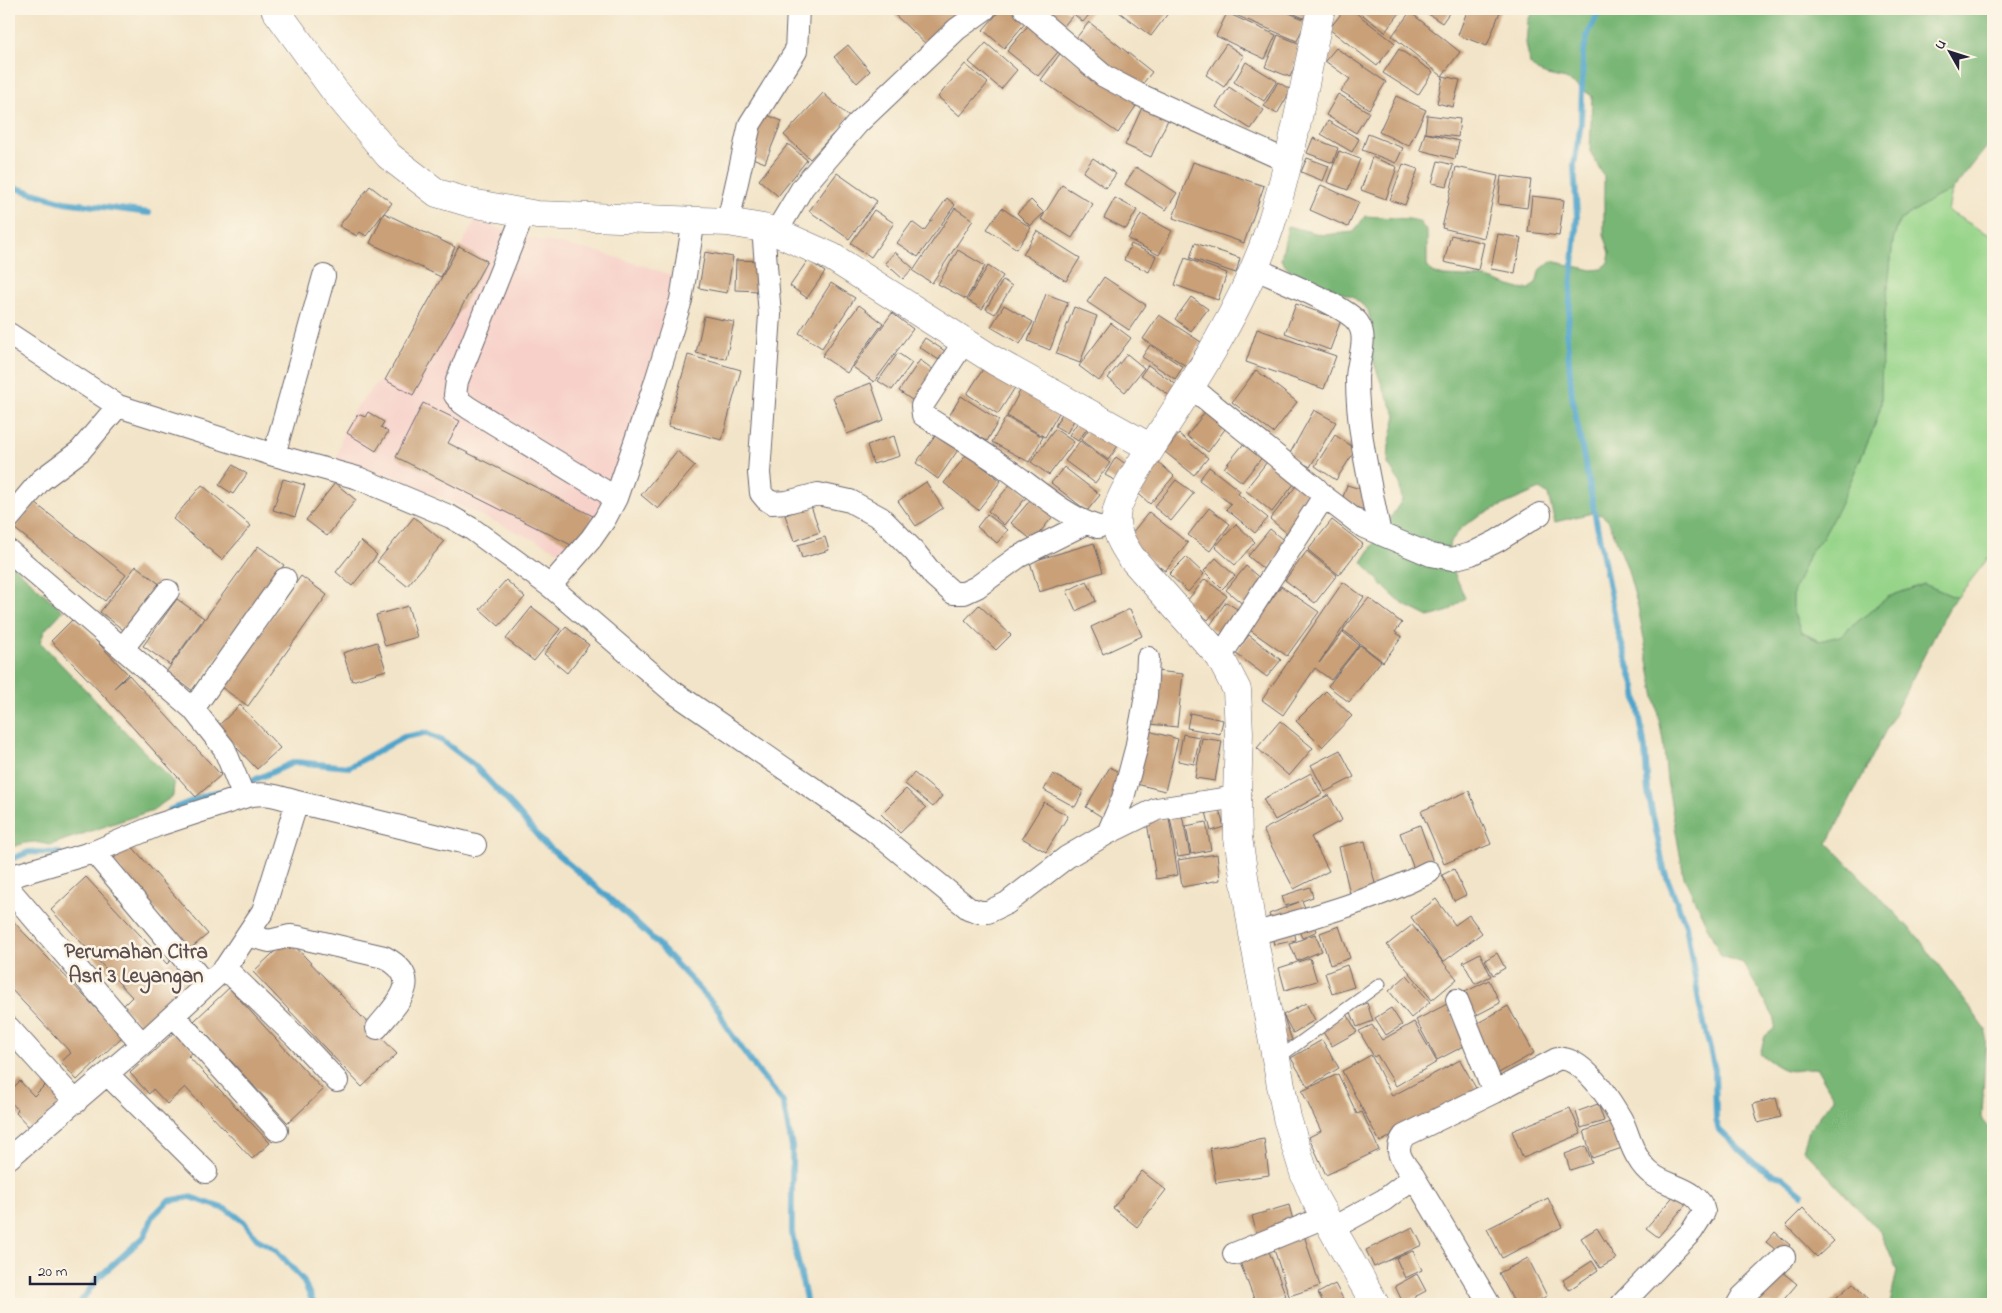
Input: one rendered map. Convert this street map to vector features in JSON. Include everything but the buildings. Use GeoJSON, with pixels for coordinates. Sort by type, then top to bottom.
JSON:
{"type":"FeatureCollection","features":[{"type":"Feature","properties":{"kind":"street"},"geometry":{"type":"LineString","coordinates":[[275,9],[334,90],[389,156],[436,193],[524,213],[728,222],[770,230],[832,257],[995,362],[1151,448]]}},
{"type":"Feature","properties":{"kind":"street"},"geometry":{"type":"LineString","coordinates":[[728,222],[750,124],[796,51],[798,9]]}},
{"type":"Feature","properties":{"kind":"street"},"geometry":{"type":"LineString","coordinates":[[985,9],[957,29],[858,124],[802,187],[770,230],[770,315],[759,473],[761,494],[772,503],[787,502],[818,494],[850,501],[881,518],[914,551],[934,576],[953,592],[964,593],[977,587],[1018,557],[1086,523]]}},
{"type":"Feature","properties":{"kind":"street"},"geometry":{"type":"LineString","coordinates":[[1025,9],[1104,76],[1138,94],[1289,162]]}},
{"type":"Feature","properties":{"kind":"street"},"geometry":{"type":"LineString","coordinates":[[1322,9],[1289,162],[1269,229],[1254,268],[1212,351],[1151,448],[1121,500],[1116,514],[1117,529],[1131,557],[1220,657],[1234,684],[1238,697],[1239,733],[1236,796],[1238,838],[1275,1060],[1287,1118],[1304,1173],[1328,1223],[1374,1304]]}},
{"type":"Feature","properties":{"kind":"street"},"geometry":{"type":"LineString","coordinates":[[524,213],[457,381],[455,395],[469,408],[616,498]]}},
{"type":"Feature","properties":{"kind":"street"},"geometry":{"type":"LineString","coordinates":[[550,586],[591,539],[605,519],[616,498],[681,300],[694,220]]}},
{"type":"Feature","properties":{"kind":"street"},"geometry":{"type":"LineString","coordinates":[[1254,268],[1345,310],[1359,324],[1362,340],[1357,378],[1362,440],[1380,534]]}},
{"type":"Feature","properties":{"kind":"street"},"geometry":{"type":"LineString","coordinates":[[274,455],[324,276]]}},
{"type":"Feature","properties":{"kind":"street"},"geometry":{"type":"LineString","coordinates":[[9,334],[118,406],[274,455],[358,478],[451,517],[485,538],[550,586],[672,691],[869,827],[974,911],[988,912],[1006,903],[1067,857],[1108,833],[1157,809],[1236,796]]}},
{"type":"Feature","properties":{"kind":"street"},"geometry":{"type":"LineString","coordinates":[[964,342],[922,406],[923,415],[1086,523],[1098,527],[1117,529]]}},
{"type":"Feature","properties":{"kind":"street"},"geometry":{"type":"LineString","coordinates":[[1191,387],[1316,488],[1322,495],[1364,527],[1431,555],[1452,558],[1471,554],[1497,541],[1540,514]]}},
{"type":"Feature","properties":{"kind":"street"},"geometry":{"type":"LineString","coordinates":[[9,518],[41,480],[80,451],[118,406]]}},
{"type":"Feature","properties":{"kind":"street"},"geometry":{"type":"LineString","coordinates":[[1220,657],[1321,501],[1322,495]]}},
{"type":"Feature","properties":{"kind":"street"},"geometry":{"type":"LineString","coordinates":[[9,550],[193,709],[224,748],[240,789]]}},
{"type":"Feature","properties":{"kind":"street"},"geometry":{"type":"LineString","coordinates":[[193,709],[285,579]]}},
{"type":"Feature","properties":{"kind":"street"},"geometry":{"type":"LineString","coordinates":[[123,648],[168,590]]}},
{"type":"Feature","properties":{"kind":"street"},"geometry":{"type":"LineString","coordinates":[[1108,833],[1124,798],[1136,750],[1146,696],[1148,658]]}},
{"type":"Feature","properties":{"kind":"street"},"geometry":{"type":"LineString","coordinates":[[9,877],[94,852],[240,789],[270,794],[475,845]]}},
{"type":"Feature","properties":{"kind":"street"},"geometry":{"type":"LineString","coordinates":[[9,1158],[174,1016],[225,968],[263,910],[297,802]]}},
{"type":"Feature","properties":{"kind":"street"},"geometry":{"type":"LineString","coordinates":[[94,852],[206,985]]}},
{"type":"Feature","properties":{"kind":"street"},"geometry":{"type":"LineString","coordinates":[[1253,934],[1346,907],[1429,872]]}},
{"type":"Feature","properties":{"kind":"street"},"geometry":{"type":"LineString","coordinates":[[9,889],[142,1044]]}},
{"type":"Feature","properties":{"kind":"street"},"geometry":{"type":"LineString","coordinates":[[247,935],[269,941],[290,936],[298,937],[384,957],[394,962],[407,979],[407,984],[402,997],[377,1028]]}},
{"type":"Feature","properties":{"kind":"street"},"geometry":{"type":"LineString","coordinates":[[225,968],[338,1081]]}},
{"type":"Feature","properties":{"kind":"street"},"geometry":{"type":"LineString","coordinates":[[1457,1000],[1494,1092]]}},
{"type":"Feature","properties":{"kind":"street"},"geometry":{"type":"LineString","coordinates":[[174,1016],[277,1130]]}},
{"type":"Feature","properties":{"kind":"street"},"geometry":{"type":"LineString","coordinates":[[9,1028],[76,1102]]}},
{"type":"Feature","properties":{"kind":"street"},"geometry":{"type":"LineString","coordinates":[[1489,1304],[1398,1153],[1398,1145],[1404,1136],[1562,1058],[1572,1061],[1590,1076],[1622,1120],[1635,1153],[1645,1168],[1668,1184],[1687,1191],[1703,1206],[1704,1212],[1702,1217],[1692,1231],[1622,1304]]}},
{"type":"Feature","properties":{"kind":"street"},"geometry":{"type":"LineString","coordinates":[[108,1074],[206,1172]]}},
{"type":"Feature","properties":{"kind":"street"},"geometry":{"type":"LineString","coordinates":[[1234,1254],[1328,1223],[1384,1200],[1414,1177]]}},
{"type":"Feature","properties":{"kind":"street"},"geometry":{"type":"LineString","coordinates":[[1738,1304],[1742,1297],[1784,1257]]}},
{"type":"Feature","properties":{"kind":"lane"},"geometry":{"type":"LineString","coordinates":[[1275,1060],[1380,984]]}},
{"type":"Feature","properties":{"kind":"shaded area"},"geometry":{"type":"Polygon","coordinates":[[[475,221],[526,237],[603,253],[675,276],[632,428],[591,533],[570,556],[396,477],[336,462],[342,436],[354,410],[377,383],[385,380],[475,221]]]}},
{"type":"Feature","properties":{"kind":"green space"},"geometry":{"type":"Polygon","coordinates":[[[1533,9],[1993,9],[1993,139],[1952,191],[1934,198],[1899,221],[1893,241],[1882,340],[1881,405],[1874,428],[1841,503],[1822,538],[1809,554],[1793,593],[1793,612],[1801,632],[1819,641],[1840,636],[1888,597],[1924,584],[1957,598],[1949,607],[1828,843],[1918,937],[1986,1030],[1982,1118],[1993,1131],[1993,1304],[1890,1304],[1897,1270],[1882,1234],[1803,1149],[1809,1130],[1834,1098],[1816,1067],[1786,1070],[1775,1065],[1760,1054],[1765,1036],[1774,1029],[1775,1019],[1743,963],[1721,956],[1684,877],[1667,781],[1663,741],[1638,607],[1627,567],[1609,522],[1602,515],[1592,513],[1555,522],[1548,495],[1540,489],[1478,516],[1461,528],[1449,544],[1452,559],[1451,565],[1465,598],[1449,611],[1429,617],[1401,603],[1362,562],[1402,500],[1399,481],[1388,464],[1389,445],[1396,415],[1383,388],[1373,360],[1372,329],[1368,310],[1352,296],[1312,285],[1287,268],[1281,260],[1288,226],[1323,235],[1354,232],[1365,216],[1419,221],[1427,232],[1427,266],[1433,273],[1444,276],[1487,278],[1519,289],[1530,289],[1537,281],[1539,271],[1551,261],[1592,270],[1602,269],[1608,262],[1610,253],[1604,234],[1604,177],[1590,151],[1592,96],[1566,79],[1537,71],[1530,64],[1526,43],[1528,21],[1533,9]]]}},
{"type":"Feature","properties":{"kind":"green space"},"geometry":{"type":"Polygon","coordinates":[[[1952,191],[1948,211],[1986,233],[1993,235],[1993,552],[1957,598],[1924,584],[1888,597],[1840,636],[1819,641],[1801,632],[1793,612],[1793,592],[1809,554],[1822,538],[1841,503],[1874,428],[1881,405],[1882,340],[1893,241],[1899,221],[1934,198],[1952,191]]]}},
{"type":"Feature","properties":{"kind":"green space"},"geometry":{"type":"Polygon","coordinates":[[[9,562],[63,611],[45,630],[40,642],[174,783],[173,796],[153,810],[50,845],[35,842],[9,848],[9,562]]]}},
{"type":"Feature","properties":{"kind":"waterway"},"geometry":{"type":"LineString","coordinates":[[1603,9],[1596,17],[1588,34],[1583,54],[1581,123],[1574,165],[1577,217],[1567,337],[1572,396],[1617,629],[1635,687],[1645,750],[1648,792],[1664,870],[1686,925],[1700,1007],[1715,1070],[1716,1120],[1719,1130],[1755,1164],[1772,1174],[1782,1177],[1802,1194]]}},
{"type":"Feature","properties":{"kind":"waterway"},"geometry":{"type":"LineString","coordinates":[[9,186],[64,202],[149,213]]}},
{"type":"Feature","properties":{"kind":"waterway"},"geometry":{"type":"LineString","coordinates":[[243,785],[295,762],[349,767],[404,737],[425,733],[443,741],[474,765],[543,842],[610,899],[654,940],[718,1009],[727,1028],[783,1102],[792,1147],[792,1233],[807,1304]]}},
{"type":"Feature","properties":{"kind":"waterway"},"geometry":{"type":"LineString","coordinates":[[170,810],[212,793],[234,789]]}},
{"type":"Feature","properties":{"kind":"waterway"},"geometry":{"type":"LineString","coordinates":[[9,860],[29,852],[59,853]]}},
{"type":"Feature","properties":{"kind":"waterway"},"geometry":{"type":"LineString","coordinates":[[79,1304],[99,1277],[144,1237],[153,1216],[168,1201],[190,1197],[228,1210],[244,1222],[257,1239],[275,1249],[303,1280],[314,1304]]}},
{"type":"Feature","properties":{"kind":"district","name":"Perumahan Citra Asri 3 Leyangan"},"geometry":{"type":"Point","coordinates":[136,963]}}]}
